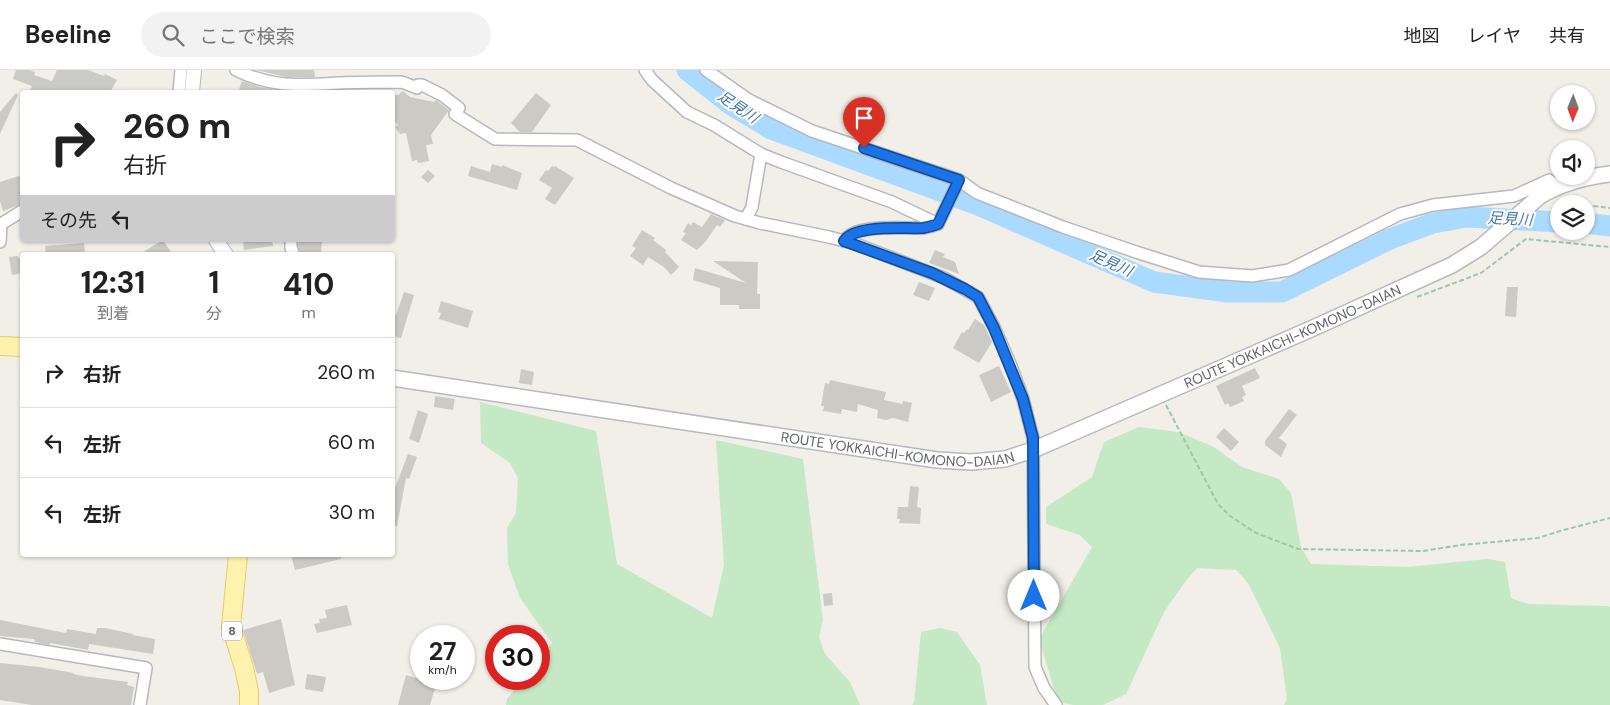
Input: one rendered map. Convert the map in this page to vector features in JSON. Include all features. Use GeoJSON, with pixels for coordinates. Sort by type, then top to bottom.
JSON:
{"type":"FeatureCollection","features":[{"type":"Feature","properties":{"kind":"main road","name":"ROUTE YOKKAICHI-KOMONO-DAIAN"},"geometry":{"type":"LineString","coordinates":[[395,378],[937,460],[971,462],[1005,459],[1033,450],[1452,265],[1481,247],[1540,196],[1558,186],[1590,177],[1610,174]]}},
{"type":"Feature","properties":{"kind":"main road"},"geometry":{"type":"LineString","coordinates":[[0,346],[20,347]]}},
{"type":"Feature","properties":{"kind":"main road","name":"8"},"geometry":{"type":"LineString","coordinates":[[238,557],[231,626],[244,668],[249,691],[249,705]]}},
{"type":"Feature","properties":{"kind":"street"},"geometry":{"type":"LineString","coordinates":[[179,90],[182,70]]}},
{"type":"Feature","properties":{"kind":"street"},"geometry":{"type":"LineString","coordinates":[[192,90],[194,70]]}},
{"type":"Feature","properties":{"kind":"street"},"geometry":{"type":"LineString","coordinates":[[236,70],[250,77],[271,83],[292,85],[402,82],[417,88],[418,85],[422,85],[442,95],[459,108],[455,114],[495,139],[577,140],[671,188],[746,219],[844,241],[932,273],[978,297],[994,328],[1023,399],[1033,438],[1035,667],[1044,688],[1056,705]]}},
{"type":"Feature","properties":{"kind":"street"},"geometry":{"type":"LineString","coordinates":[[645,70],[652,80],[687,112],[714,125],[761,154],[892,202],[938,224]]}},
{"type":"Feature","properties":{"kind":"street"},"geometry":{"type":"LineString","coordinates":[[706,70],[749,100],[812,131],[959,180],[977,193],[1063,227],[1199,272],[1252,276],[1289,270],[1400,214],[1433,205],[1514,196],[1549,180],[1558,186]]}},
{"type":"Feature","properties":{"kind":"street"},"geometry":{"type":"LineString","coordinates":[[746,219],[752,207],[761,154]]}},
{"type":"Feature","properties":{"kind":"street"},"geometry":{"type":"LineString","coordinates":[[844,241],[847,236],[856,232],[880,228],[924,228],[938,224],[959,180]]}},
{"type":"Feature","properties":{"kind":"street"},"geometry":{"type":"LineString","coordinates":[[0,242],[1,224],[20,212]]}},
{"type":"Feature","properties":{"kind":"street"},"geometry":{"type":"LineString","coordinates":[[0,644],[146,668],[140,705]]}},
{"type":"Feature","properties":{"kind":"path"},"geometry":{"type":"LineString","coordinates":[[1595,206],[1610,208]]}},
{"type":"Feature","properties":{"kind":"path"},"geometry":{"type":"LineString","coordinates":[[1409,300],[1481,273],[1526,239],[1610,247]]}},
{"type":"Feature","properties":{"kind":"path"},"geometry":{"type":"LineString","coordinates":[[1160,394],[1218,504],[1230,516],[1256,533],[1298,549],[1424,551],[1538,538],[1560,530],[1610,518]]}},
{"type":"Feature","properties":{"kind":"green space"},"geometry":{"type":"Polygon","coordinates":[[[480,402],[596,431],[617,564],[712,618],[724,565],[716,440],[803,459],[823,620],[819,637],[825,654],[850,682],[860,705],[506,705],[507,699],[514,690],[550,690],[550,646],[552,643],[550,640],[550,625],[539,625],[520,598],[508,564],[507,528],[516,513],[518,478],[510,463],[481,443],[480,402]]]}},
{"type":"Feature","properties":{"kind":"green space"},"geometry":{"type":"Polygon","coordinates":[[[1139,427],[1178,432],[1212,446],[1242,467],[1279,479],[1291,493],[1301,547],[1311,564],[1408,567],[1487,559],[1505,562],[1511,598],[1528,604],[1610,607],[1610,705],[1284,705],[1287,699],[1280,648],[1248,583],[1236,570],[1197,568],[1164,612],[1126,694],[1103,705],[1073,705],[1058,702],[1039,639],[1092,547],[1080,535],[1046,524],[1046,507],[1092,477],[1104,442],[1139,427]]]}},
{"type":"Feature","properties":{"kind":"green space"},"geometry":{"type":"Polygon","coordinates":[[[940,628],[957,632],[980,665],[987,705],[912,705],[914,702],[921,632],[940,628]]]}},
{"type":"Feature","properties":{"kind":"building"},"geometry":{"type":"Polygon","coordinates":[[[16,70],[29,70],[35,72],[34,75],[52,81],[57,70],[88,70],[104,76],[105,74],[117,80],[111,90],[30,90],[32,86],[13,79],[16,70]]]}},
{"type":"Feature","properties":{"kind":"building"},"geometry":{"type":"Polygon","coordinates":[[[256,70],[314,70],[315,77],[287,77],[256,70]]]}},
{"type":"Feature","properties":{"kind":"building"},"geometry":{"type":"Polygon","coordinates":[[[242,81],[276,90],[239,90],[242,81]]]}},
{"type":"Feature","properties":{"kind":"building"},"geometry":{"type":"Polygon","coordinates":[[[403,91],[410,97],[434,102],[436,100],[449,110],[431,135],[433,144],[426,145],[429,161],[418,163],[417,160],[412,161],[406,133],[400,134],[395,127],[398,125],[395,122],[395,94],[398,95],[403,91]]]}},
{"type":"Feature","properties":{"kind":"building"},"geometry":{"type":"Polygon","coordinates":[[[16,93],[18,95],[0,134],[0,112],[16,93]]]}},
{"type":"Feature","properties":{"kind":"building"},"geometry":{"type":"Polygon","coordinates":[[[536,93],[551,105],[532,132],[520,132],[511,123],[536,93]]]}},
{"type":"Feature","properties":{"kind":"building"},"geometry":{"type":"Polygon","coordinates":[[[492,164],[502,167],[502,165],[522,173],[517,190],[468,176],[471,166],[490,172],[492,164]]]}},
{"type":"Feature","properties":{"kind":"building"},"geometry":{"type":"Polygon","coordinates":[[[552,166],[574,178],[555,205],[545,199],[552,188],[539,180],[546,170],[548,171],[552,166]]]}},
{"type":"Feature","properties":{"kind":"building"},"geometry":{"type":"Polygon","coordinates":[[[428,170],[435,176],[428,183],[421,177],[428,170]]]}},
{"type":"Feature","properties":{"kind":"building"},"geometry":{"type":"Polygon","coordinates":[[[20,176],[20,205],[3,211],[0,201],[0,182],[20,176]]]}},
{"type":"Feature","properties":{"kind":"building"},"geometry":{"type":"Polygon","coordinates":[[[711,214],[725,220],[720,227],[717,225],[697,250],[681,240],[686,233],[683,232],[688,223],[691,225],[693,222],[702,227],[711,214]]]}},
{"type":"Feature","properties":{"kind":"building"},"geometry":{"type":"Polygon","coordinates":[[[642,230],[655,238],[653,240],[666,250],[665,252],[679,267],[671,275],[664,267],[648,257],[643,265],[630,256],[636,248],[632,246],[642,230]]]}},
{"type":"Feature","properties":{"kind":"building"},"geometry":{"type":"Polygon","coordinates":[[[160,242],[164,242],[171,252],[143,252],[160,242]]]}},
{"type":"Feature","properties":{"kind":"building"},"geometry":{"type":"Polygon","coordinates":[[[243,242],[272,242],[273,246],[244,250],[243,242]]]}},
{"type":"Feature","properties":{"kind":"building"},"geometry":{"type":"Polygon","coordinates":[[[299,242],[322,242],[321,252],[300,252],[299,242]]]}},
{"type":"Feature","properties":{"kind":"building"},"geometry":{"type":"Polygon","coordinates":[[[84,243],[85,252],[46,252],[45,246],[84,243]]]}},
{"type":"Feature","properties":{"kind":"building"},"geometry":{"type":"Polygon","coordinates":[[[935,250],[945,254],[943,257],[955,262],[959,274],[929,263],[935,250]]]}},
{"type":"Feature","properties":{"kind":"building"},"geometry":{"type":"Polygon","coordinates":[[[9,257],[20,258],[20,273],[12,275],[9,257]]]}},
{"type":"Feature","properties":{"kind":"building"},"geometry":{"type":"Polygon","coordinates":[[[713,261],[758,262],[757,294],[760,294],[760,309],[739,309],[739,305],[720,305],[720,288],[693,280],[695,268],[746,283],[713,261]]]}},
{"type":"Feature","properties":{"kind":"building"},"geometry":{"type":"Polygon","coordinates":[[[919,282],[935,288],[929,301],[913,295],[919,282]]]}},
{"type":"Feature","properties":{"kind":"building"},"geometry":{"type":"Polygon","coordinates":[[[1507,287],[1518,287],[1516,317],[1505,316],[1507,287]]]}},
{"type":"Feature","properties":{"kind":"building"},"geometry":{"type":"Polygon","coordinates":[[[404,292],[414,295],[401,338],[395,337],[396,315],[404,292]]]}},
{"type":"Feature","properties":{"kind":"building"},"geometry":{"type":"Polygon","coordinates":[[[441,301],[473,311],[468,328],[439,319],[441,313],[438,312],[441,301]]]}},
{"type":"Feature","properties":{"kind":"building"},"geometry":{"type":"Polygon","coordinates":[[[975,319],[984,325],[992,342],[979,363],[953,348],[962,332],[964,333],[968,330],[975,319]]]}},
{"type":"Feature","properties":{"kind":"building"},"geometry":{"type":"Polygon","coordinates":[[[999,366],[1011,392],[991,402],[979,375],[999,366]]]}},
{"type":"Feature","properties":{"kind":"building"},"geometry":{"type":"Polygon","coordinates":[[[1255,368],[1260,378],[1242,386],[1246,395],[1242,397],[1244,401],[1230,407],[1228,403],[1225,405],[1216,386],[1255,368]]]}},
{"type":"Feature","properties":{"kind":"building"},"geometry":{"type":"Polygon","coordinates":[[[521,369],[534,372],[532,385],[519,383],[521,369]]]}},
{"type":"Feature","properties":{"kind":"building"},"geometry":{"type":"Polygon","coordinates":[[[830,380],[886,392],[884,400],[902,404],[903,401],[912,403],[908,422],[893,418],[886,420],[877,418],[878,410],[858,404],[857,412],[842,409],[841,414],[823,411],[824,406],[821,406],[825,383],[829,384],[830,380]]]}},
{"type":"Feature","properties":{"kind":"building"},"geometry":{"type":"Polygon","coordinates":[[[435,396],[455,399],[453,410],[434,407],[435,396]]]}},
{"type":"Feature","properties":{"kind":"building"},"geometry":{"type":"Polygon","coordinates":[[[1289,409],[1297,415],[1279,438],[1287,444],[1281,457],[1265,445],[1265,441],[1289,409]]]}},
{"type":"Feature","properties":{"kind":"building"},"geometry":{"type":"Polygon","coordinates":[[[418,410],[428,414],[419,443],[409,439],[418,410]]]}},
{"type":"Feature","properties":{"kind":"building"},"geometry":{"type":"Polygon","coordinates":[[[1224,428],[1239,442],[1231,451],[1216,437],[1224,428]]]}},
{"type":"Feature","properties":{"kind":"building"},"geometry":{"type":"Polygon","coordinates":[[[408,454],[417,457],[409,479],[406,478],[397,526],[395,526],[395,488],[408,454]]]}},
{"type":"Feature","properties":{"kind":"building"},"geometry":{"type":"Polygon","coordinates":[[[910,486],[919,487],[917,507],[921,508],[920,524],[899,523],[900,519],[897,519],[898,507],[908,507],[910,486]]]}},
{"type":"Feature","properties":{"kind":"building"},"geometry":{"type":"Polygon","coordinates":[[[292,557],[341,557],[341,559],[295,570],[292,557]]]}},
{"type":"Feature","properties":{"kind":"building"},"geometry":{"type":"Polygon","coordinates":[[[832,593],[833,605],[824,606],[823,594],[832,593]]]}},
{"type":"Feature","properties":{"kind":"building"},"geometry":{"type":"Polygon","coordinates":[[[347,605],[352,625],[317,633],[314,624],[320,623],[319,619],[327,618],[325,610],[347,605]]]}},
{"type":"Feature","properties":{"kind":"building"},"geometry":{"type":"Polygon","coordinates":[[[281,619],[295,685],[269,693],[263,672],[257,674],[243,630],[281,619]]]}},
{"type":"Feature","properties":{"kind":"building"},"geometry":{"type":"Polygon","coordinates":[[[0,620],[66,633],[67,629],[96,634],[97,628],[105,628],[133,634],[155,639],[153,654],[89,644],[88,650],[35,642],[34,639],[0,636],[0,620]]]}},
{"type":"Feature","properties":{"kind":"building"},"geometry":{"type":"Polygon","coordinates":[[[0,663],[39,667],[83,676],[128,682],[127,685],[134,687],[131,705],[32,705],[0,700],[0,663]]]}},
{"type":"Feature","properties":{"kind":"building"},"geometry":{"type":"Polygon","coordinates":[[[307,674],[326,677],[323,692],[305,689],[307,674]]]}},
{"type":"Feature","properties":{"kind":"building"},"geometry":{"type":"Polygon","coordinates":[[[406,675],[410,676],[410,690],[434,690],[430,705],[398,705],[406,675]]]}},
{"type":"Feature","properties":{"kind":"waterway","name":"足見川"},"geometry":{"type":"LineString","coordinates":[[687,70],[730,104],[771,129],[978,205],[1154,282],[1228,292],[1282,292],[1390,239],[1433,223],[1467,217],[1550,222]]}},
{"type":"Feature","properties":{"kind":"waterway","name":"足見川"},"geometry":{"type":"LineString","coordinates":[[1595,224],[1610,226]]}},
{"type":"Feature","properties":{"kind":"route"},"geometry":{"type":"LineString","coordinates":[[864,148],[959,180],[938,224],[924,228],[880,228],[856,232],[847,236],[844,241],[944,278],[978,297],[1011,366],[1023,399],[1033,438],[1034,596]]}}]}
